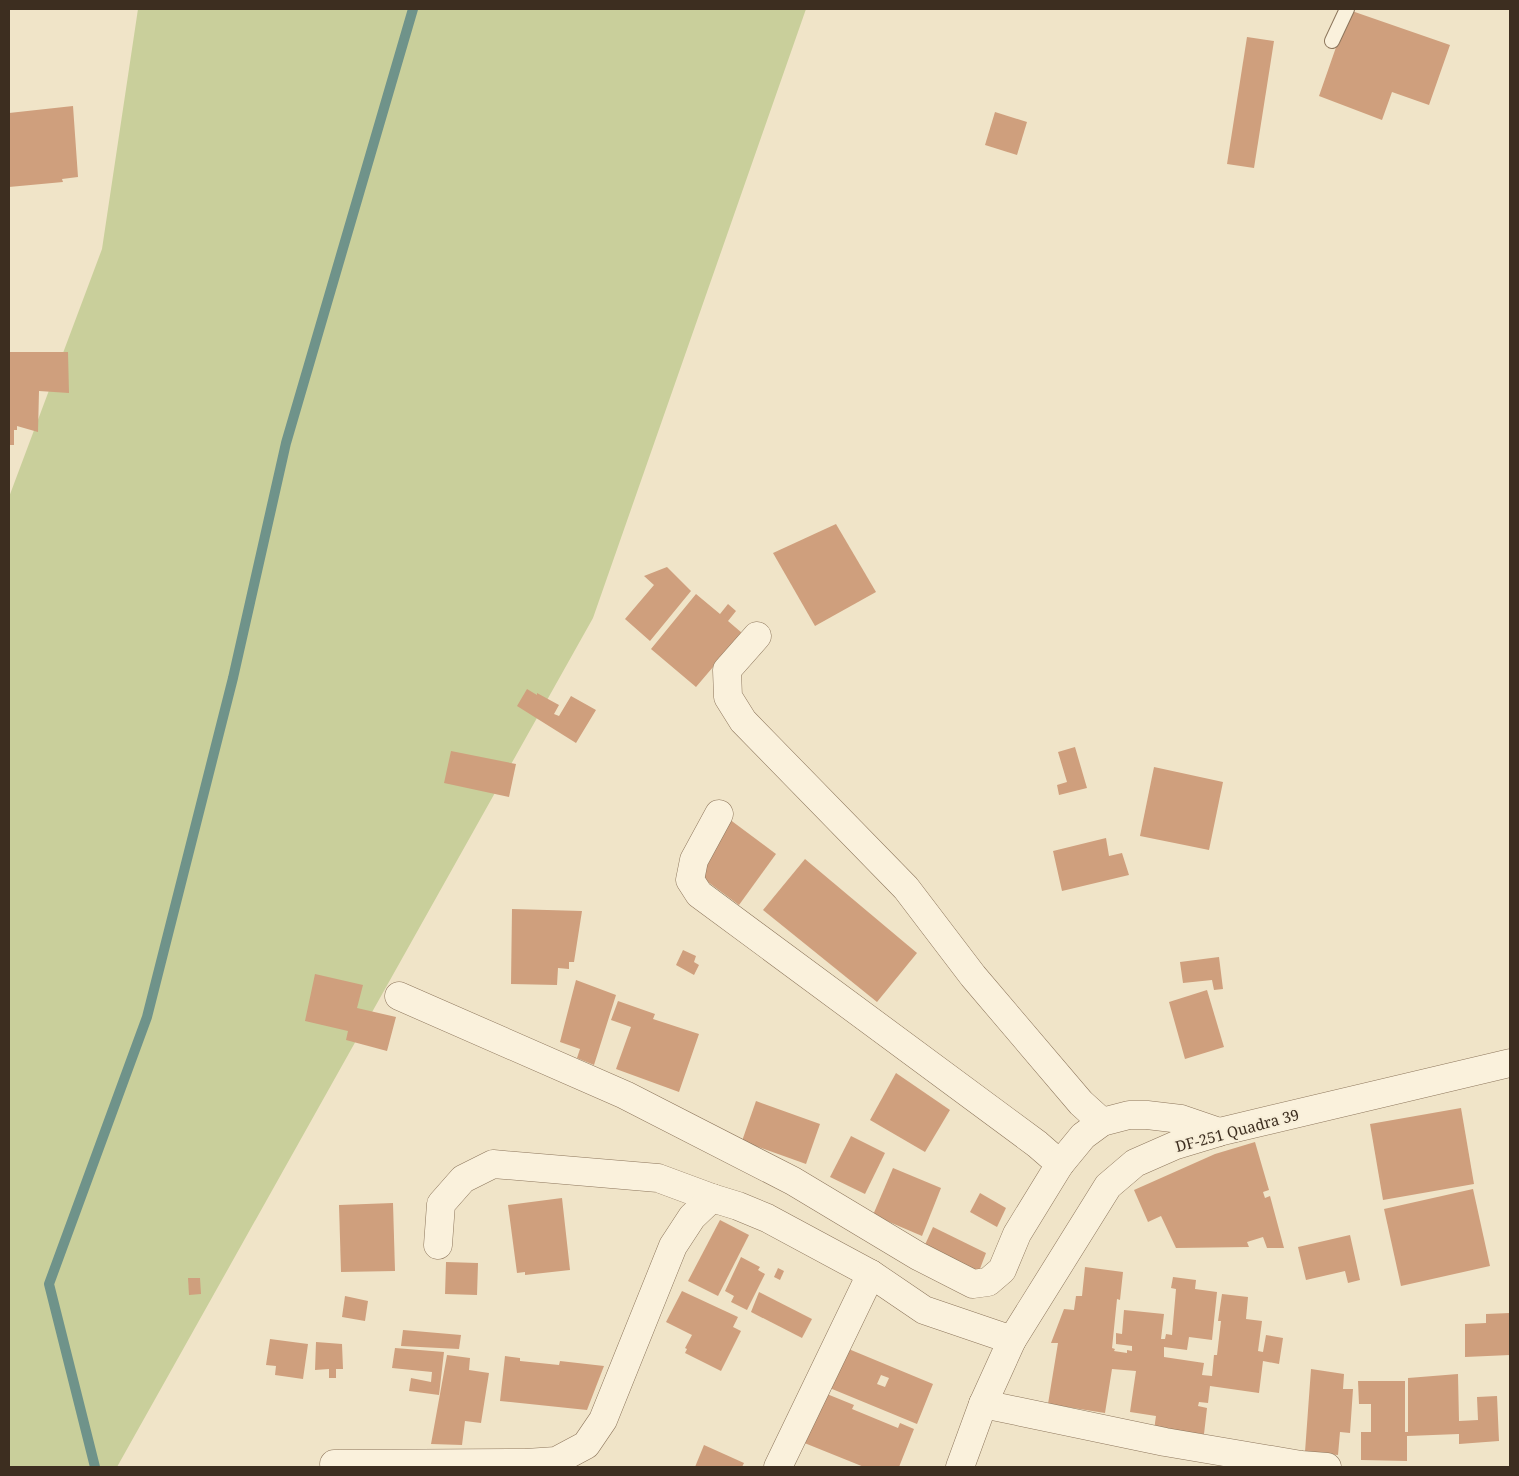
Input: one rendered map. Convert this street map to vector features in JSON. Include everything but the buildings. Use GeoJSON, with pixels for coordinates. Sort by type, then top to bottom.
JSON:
{"type":"FeatureCollection","features":[{"type":"Feature","properties":{"kind":"street"},"geometry":{"type":"LineString","coordinates":[[757,636],[727,670],[728,698],[743,721],[906,888],[973,976],[1081,1104],[1102,1122]]}},
{"type":"Feature","properties":{"kind":"street"},"geometry":{"type":"LineString","coordinates":[[719,814],[694,860],[690,880],[700,894],[1037,1144],[1060,1164]]}},
{"type":"Feature","properties":{"kind":"street"},"geometry":{"type":"LineString","coordinates":[[399,996],[625,1095],[793,1181],[918,1256],[973,1284],[988,1282],[1002,1270],[1017,1234],[1060,1164],[1083,1136],[1102,1122],[1128,1116],[1147,1115],[1181,1119],[1219,1132]]}},
{"type":"Feature","properties":{"kind":"street","name":"DF-251 Quadra 39"},"geometry":{"type":"LineString","coordinates":[[960,1467],[983,1404],[1012,1340],[1108,1186],[1136,1163],[1176,1145],[1219,1132],[1510,1064]]}},
{"type":"Feature","properties":{"kind":"street"},"geometry":{"type":"LineString","coordinates":[[438,1244],[441,1204],[463,1179],[493,1164],[658,1178],[767,1218],[871,1274],[924,1310],[1012,1340]]}},
{"type":"Feature","properties":{"kind":"street"},"geometry":{"type":"LineString","coordinates":[[334,1464],[526,1464],[556,1461],[586,1445],[603,1420],[673,1246],[692,1217],[712,1198]]}},
{"type":"Feature","properties":{"kind":"street"},"geometry":{"type":"LineString","coordinates":[[778,1467],[871,1274]]}},
{"type":"Feature","properties":{"kind":"street"},"geometry":{"type":"LineString","coordinates":[[983,1404],[1165,1442],[1301,1465],[1327,1467]]}},
{"type":"Feature","properties":{"kind":"lane"},"geometry":{"type":"LineString","coordinates":[[1332,41],[1347,9]]}},
{"type":"Feature","properties":{"kind":"green space"},"geometry":{"type":"Polygon","coordinates":[[[138,9],[806,9],[593,618],[117,1467],[9,1467],[9,497],[102,249],[138,9]]]}},
{"type":"Feature","properties":{"kind":"waterway"},"geometry":{"type":"LineString","coordinates":[[95,1467],[49,1284],[147,1017],[233,678],[286,443],[413,9]]}}]}
